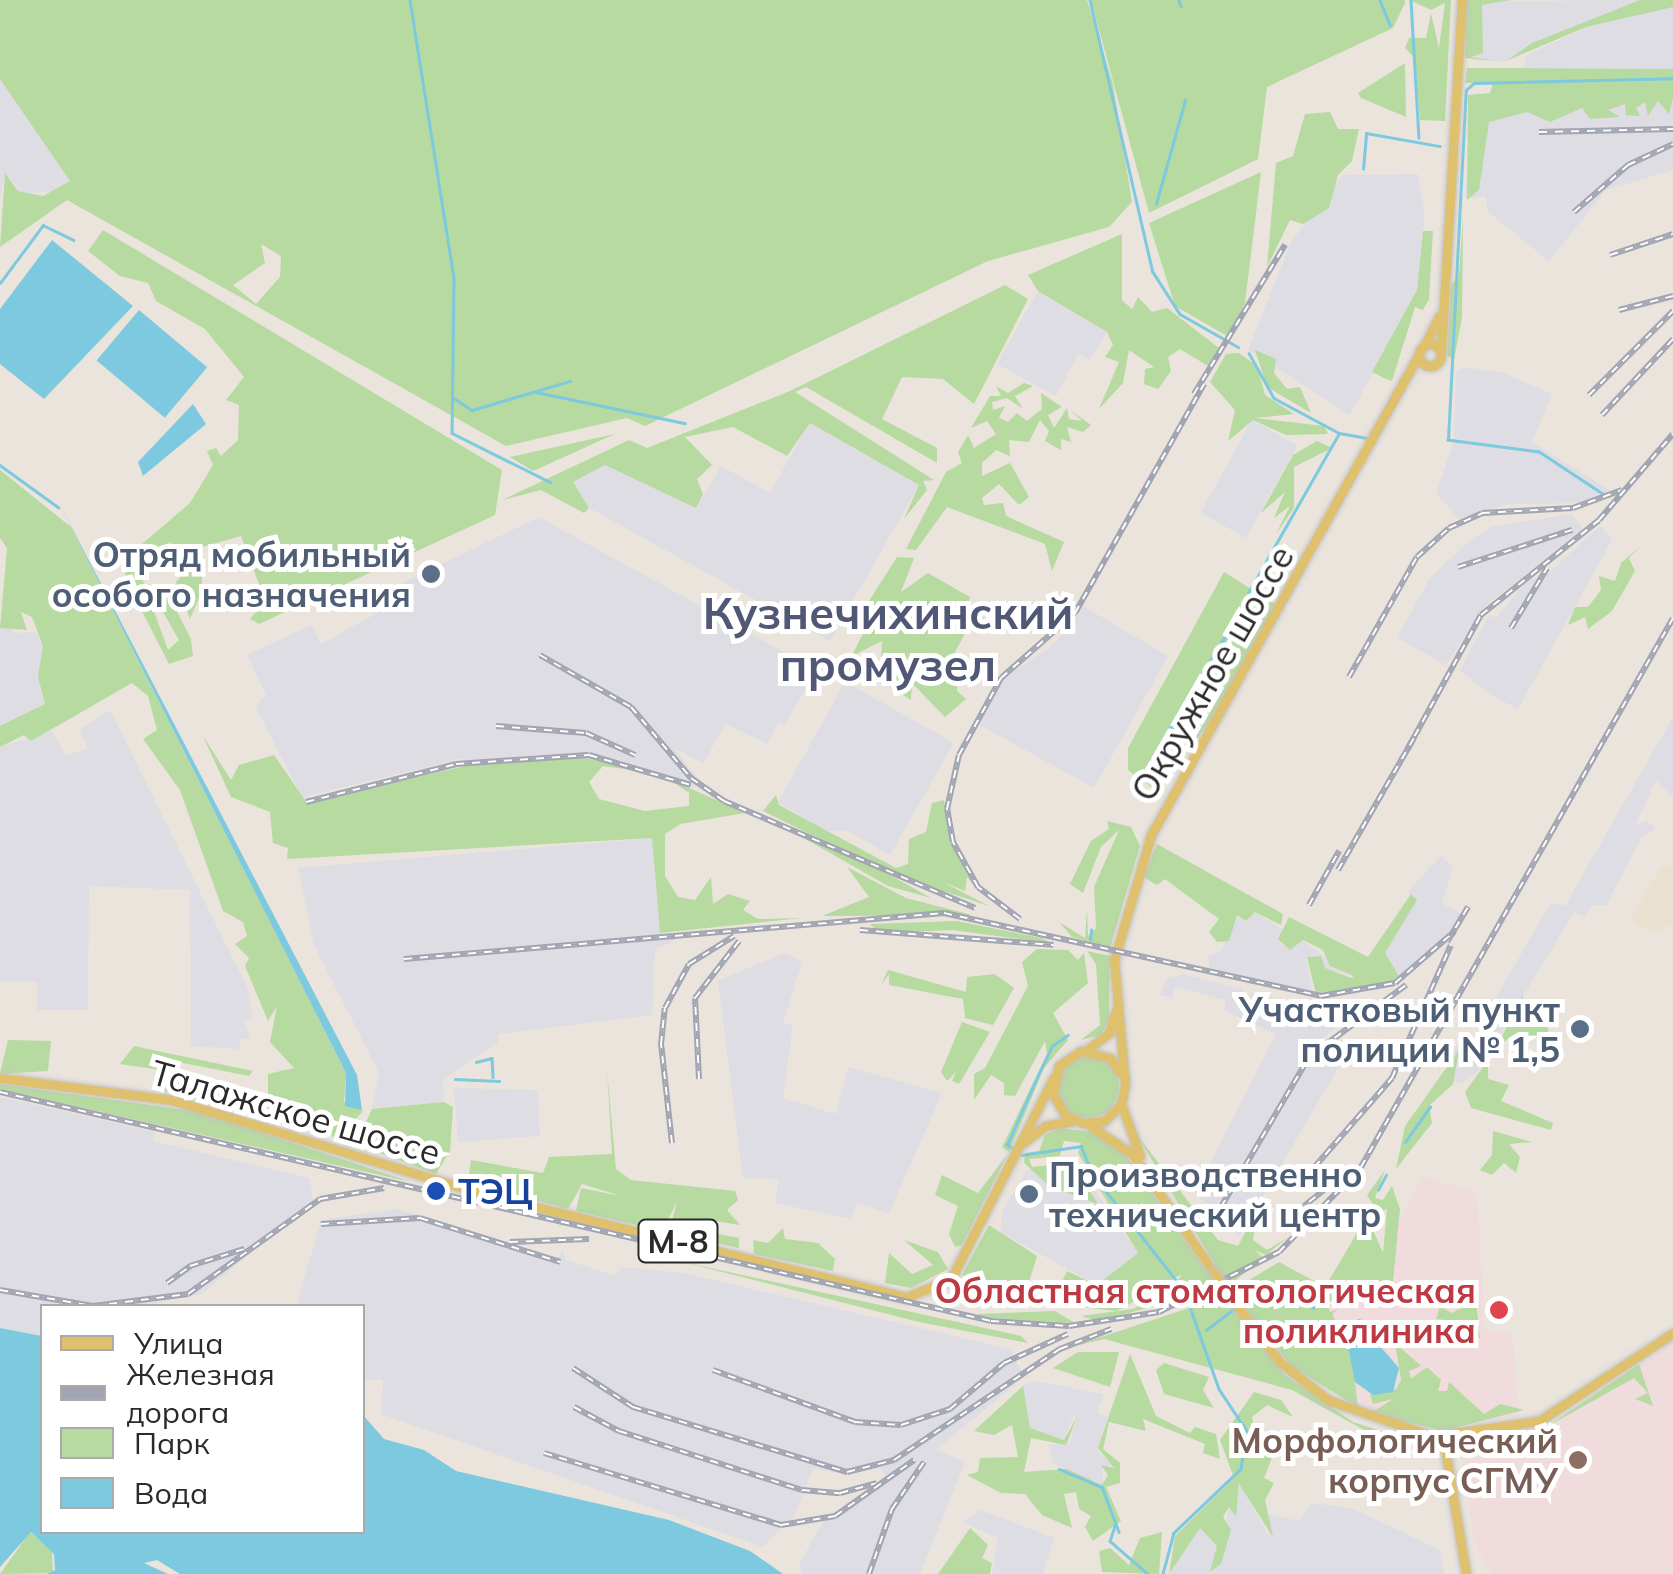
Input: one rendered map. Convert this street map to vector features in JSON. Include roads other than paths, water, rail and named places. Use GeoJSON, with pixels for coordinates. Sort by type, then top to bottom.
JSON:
{"type":"FeatureCollection","features":[{"type":"Feature","properties":{"kind":"main road","name":"Окружное шоссе"},"geometry":{"type":"LineString","coordinates":[[1404,384],[1440,352],[1462,0]]}},
{"type":"Feature","properties":{"kind":"main road","name":"Окружное шоссе"},"geometry":{"type":"LineString","coordinates":[[1124,1079],[1114,960],[1167,801],[1404,384],[1442,308]]}},
{"type":"Feature","properties":{"kind":"main road"},"geometry":{"type":"LineString","coordinates":[[1427,365],[1422,350],[1440,352]]}},
{"type":"Feature","properties":{"kind":"main road","name":"М-8"},"geometry":{"type":"LineString","coordinates":[[1017,1150],[1066,1059],[1086,1051],[1109,1032],[1116,1005]]}},
{"type":"Feature","properties":{"kind":"main road"},"geometry":{"type":"LineString","coordinates":[[1086,1051],[1110,1058],[1124,1079],[1122,1104],[1131,1142],[1214,1272]]}},
{"type":"Feature","properties":{"kind":"main road","name":"Талажское шоссе"},"geometry":{"type":"LineString","coordinates":[[0,1078],[172,1100],[482,1194],[907,1297],[951,1279],[1017,1150]]}},
{"type":"Feature","properties":{"kind":"main road"},"geometry":{"type":"LineString","coordinates":[[1054,1078],[1057,1106],[1132,1154],[1280,1362],[1328,1400],[1383,1425],[1443,1436],[1535,1422],[1673,1333]]}},
{"type":"Feature","properties":{"kind":"main road"},"geometry":{"type":"LineString","coordinates":[[1017,1150],[1045,1126],[1104,1120],[1122,1104]]}},
{"type":"Feature","properties":{"kind":"main road"},"geometry":{"type":"LineString","coordinates":[[1443,1436],[1466,1574]]}},
{"type":"Feature","properties":{"kind":"water"},"geometry":{"type":"Polygon","coordinates":[[[52,240],[133,306],[44,399],[0,364],[0,309],[52,240]]]}},
{"type":"Feature","properties":{"kind":"water"},"geometry":{"type":"Polygon","coordinates":[[[139,310],[207,367],[165,418],[97,361],[139,310]]]}},
{"type":"Feature","properties":{"kind":"water"},"geometry":{"type":"Polygon","coordinates":[[[193,404],[206,424],[143,476],[138,462],[193,404]]]}},
{"type":"Feature","properties":{"kind":"water"},"geometry":{"type":"Polygon","coordinates":[[[59,503],[357,1075],[362,1110],[345,1106],[346,1073],[59,503]]]}},
{"type":"Feature","properties":{"kind":"water"},"geometry":{"type":"Polygon","coordinates":[[[1251,590],[1163,764],[1146,783],[1143,772],[1251,590]]]}},
{"type":"Feature","properties":{"kind":"water"},"geometry":{"type":"Polygon","coordinates":[[[1358,1319],[1383,1324],[1379,1345],[1399,1368],[1393,1392],[1373,1395],[1355,1382],[1347,1341],[1358,1319]]]}},
{"type":"Feature","properties":{"kind":"water"},"geometry":{"type":"Polygon","coordinates":[[[0,1328],[40,1336],[40,1534],[365,1534],[365,1417],[384,1439],[424,1450],[456,1471],[669,1520],[750,1551],[783,1574],[180,1574],[157,1560],[144,1563],[168,1574],[47,1574],[55,1570],[54,1554],[31,1532],[0,1567],[0,1328]]]}},
{"type":"Feature","properties":{"kind":"waterway"},"geometry":{"type":"LineString","coordinates":[[410,0],[454,277],[452,433],[550,482]]}},
{"type":"Feature","properties":{"kind":"waterway"},"geometry":{"type":"LineString","coordinates":[[1090,0],[1153,272],[1180,314],[1238,347]]}},
{"type":"Feature","properties":{"kind":"waterway"},"geometry":{"type":"LineString","coordinates":[[1179,0],[1181,6]]}},
{"type":"Feature","properties":{"kind":"waterway"},"geometry":{"type":"LineString","coordinates":[[1380,0],[1390,25]]}},
{"type":"Feature","properties":{"kind":"waterway"},"geometry":{"type":"LineString","coordinates":[[1411,0],[1419,138]]}},
{"type":"Feature","properties":{"kind":"waterway"},"geometry":{"type":"LineString","coordinates":[[1604,495],[1539,452],[1448,440],[1466,90],[1474,83],[1673,78]]}},
{"type":"Feature","properties":{"kind":"waterway"},"geometry":{"type":"LineString","coordinates":[[1156,204],[1185,100]]}},
{"type":"Feature","properties":{"kind":"waterway"},"geometry":{"type":"LineString","coordinates":[[1363,169],[1366,133],[1440,146]]}},
{"type":"Feature","properties":{"kind":"waterway"},"geometry":{"type":"LineString","coordinates":[[0,283],[43,225],[74,240]]}},
{"type":"Feature","properties":{"kind":"waterway"},"geometry":{"type":"LineString","coordinates":[[1249,353],[1274,398],[1339,433],[1366,438]]}},
{"type":"Feature","properties":{"kind":"waterway"},"geometry":{"type":"LineString","coordinates":[[454,398],[472,410],[570,381]]}},
{"type":"Feature","properties":{"kind":"waterway"},"geometry":{"type":"LineString","coordinates":[[536,392],[685,423]]}},
{"type":"Feature","properties":{"kind":"waterway"},"geometry":{"type":"LineString","coordinates":[[1248,593],[1338,435]]}},
{"type":"Feature","properties":{"kind":"waterway"},"geometry":{"type":"LineString","coordinates":[[0,465],[58,507]]}},
{"type":"Feature","properties":{"kind":"waterway"},"geometry":{"type":"LineString","coordinates":[[1090,940],[1091,930]]}},
{"type":"Feature","properties":{"kind":"waterway"},"geometry":{"type":"LineString","coordinates":[[1014,1150],[1007,1145],[1034,1084],[1052,1046],[1068,1035]]}},
{"type":"Feature","properties":{"kind":"waterway"},"geometry":{"type":"LineString","coordinates":[[476,1062],[492,1058],[493,1077]]}},
{"type":"Feature","properties":{"kind":"waterway"},"geometry":{"type":"LineString","coordinates":[[455,1079],[499,1081]]}},
{"type":"Feature","properties":{"kind":"waterway"},"geometry":{"type":"LineString","coordinates":[[1405,1142],[1430,1107]]}},
{"type":"Feature","properties":{"kind":"waterway"},"geometry":{"type":"LineString","coordinates":[[1021,1155],[1081,1146],[1094,1176],[1184,1290],[1219,1389],[1247,1431],[1241,1469],[1174,1533],[1163,1574]]}},
{"type":"Feature","properties":{"kind":"waterway"},"geometry":{"type":"LineString","coordinates":[[1378,1190],[1386,1175]]}},
{"type":"Feature","properties":{"kind":"waterway"},"geometry":{"type":"LineString","coordinates":[[1313,1308],[1325,1283]]}},
{"type":"Feature","properties":{"kind":"waterway"},"geometry":{"type":"LineString","coordinates":[[1206,1330],[1235,1308]]}},
{"type":"Feature","properties":{"kind":"waterway"},"geometry":{"type":"LineString","coordinates":[[1059,1469],[1102,1487],[1119,1532]]}},
{"type":"Feature","properties":{"kind":"waterway"},"geometry":{"type":"LineString","coordinates":[[1116,1523],[1110,1541],[1148,1574]]}},
{"type":"Feature","properties":{"kind":"railway"},"geometry":{"type":"LineString","coordinates":[[1539,132],[1673,129]]}},
{"type":"Feature","properties":{"kind":"railway"},"geometry":{"type":"LineString","coordinates":[[1574,212],[1628,165],[1673,144]]}},
{"type":"Feature","properties":{"kind":"railway"},"geometry":{"type":"LineString","coordinates":[[1610,255],[1673,234]]}},
{"type":"Feature","properties":{"kind":"railway"},"geometry":{"type":"LineString","coordinates":[[1194,394],[1285,245]]}},
{"type":"Feature","properties":{"kind":"railway"},"geometry":{"type":"LineString","coordinates":[[1619,310],[1673,296]]}},
{"type":"Feature","properties":{"kind":"railway"},"geometry":{"type":"LineString","coordinates":[[1589,395],[1673,311]]}},
{"type":"Feature","properties":{"kind":"railway"},"geometry":{"type":"LineString","coordinates":[[1602,415],[1673,339]]}},
{"type":"Feature","properties":{"kind":"railway"},"geometry":{"type":"LineString","coordinates":[[1020,919],[978,887],[953,842],[947,809],[959,755],[1001,678],[1075,613],[1204,384]]}},
{"type":"Feature","properties":{"kind":"railway"},"geometry":{"type":"LineString","coordinates":[[1407,750],[1481,615],[1599,520],[1673,434]]}},
{"type":"Feature","properties":{"kind":"railway"},"geometry":{"type":"LineString","coordinates":[[1349,677],[1417,557],[1449,528],[1482,513],[1573,508],[1622,490]]}},
{"type":"Feature","properties":{"kind":"railway"},"geometry":{"type":"LineString","coordinates":[[1458,567],[1572,530]]}},
{"type":"Feature","properties":{"kind":"railway"},"geometry":{"type":"LineString","coordinates":[[1511,628],[1547,568]]}},
{"type":"Feature","properties":{"kind":"railway"},"geometry":{"type":"LineString","coordinates":[[0,1092],[991,1321],[1069,1326],[1159,1312],[1279,1252],[1361,1167],[1673,618]]}},
{"type":"Feature","properties":{"kind":"railway"},"geometry":{"type":"LineString","coordinates":[[540,655],[631,707],[691,778],[724,801],[975,908]]}},
{"type":"Feature","properties":{"kind":"railway"},"geometry":{"type":"LineString","coordinates":[[496,726],[586,733],[635,755]]}},
{"type":"Feature","properties":{"kind":"railway"},"geometry":{"type":"LineString","coordinates":[[1338,870],[1414,738]]}},
{"type":"Feature","properties":{"kind":"railway"},"geometry":{"type":"LineString","coordinates":[[306,802],[456,764],[589,755],[691,785]]}},
{"type":"Feature","properties":{"kind":"railway"},"geometry":{"type":"LineString","coordinates":[[1309,905],[1339,851]]}},
{"type":"Feature","properties":{"kind":"railway"},"geometry":{"type":"LineString","coordinates":[[1447,942],[1468,907]]}},
{"type":"Feature","properties":{"kind":"railway"},"geometry":{"type":"LineString","coordinates":[[404,959],[944,913],[1321,996],[1395,983],[1455,931]]}},
{"type":"Feature","properties":{"kind":"railway"},"geometry":{"type":"LineString","coordinates":[[860,930],[1053,945]]}},
{"type":"Feature","properties":{"kind":"railway"},"geometry":{"type":"LineString","coordinates":[[672,1143],[661,1044],[665,1008],[689,964],[734,936]]}},
{"type":"Feature","properties":{"kind":"railway"},"geometry":{"type":"LineString","coordinates":[[699,1079],[695,998],[739,941]]}},
{"type":"Feature","properties":{"kind":"railway"},"geometry":{"type":"LineString","coordinates":[[1304,1179],[1392,1078],[1451,945]]}},
{"type":"Feature","properties":{"kind":"railway"},"geometry":{"type":"LineString","coordinates":[[1221,1207],[1309,1057],[1406,985]]}},
{"type":"Feature","properties":{"kind":"railway"},"geometry":{"type":"LineString","coordinates":[[1262,1007],[1319,1020],[1356,1015]]}},
{"type":"Feature","properties":{"kind":"railway"},"geometry":{"type":"LineString","coordinates":[[1284,1222],[1339,1178]]}},
{"type":"Feature","properties":{"kind":"railway"},"geometry":{"type":"LineString","coordinates":[[109,1304],[188,1294],[320,1199],[384,1188]]}},
{"type":"Feature","properties":{"kind":"railway"},"geometry":{"type":"LineString","coordinates":[[321,1224],[420,1218],[560,1262]]}},
{"type":"Feature","properties":{"kind":"railway"},"geometry":{"type":"LineString","coordinates":[[510,1242],[589,1239]]}},
{"type":"Feature","properties":{"kind":"railway"},"geometry":{"type":"LineString","coordinates":[[167,1283],[190,1266],[244,1249]]}},
{"type":"Feature","properties":{"kind":"railway"},"geometry":{"type":"LineString","coordinates":[[0,1290],[81,1304]]}},
{"type":"Feature","properties":{"kind":"railway"},"geometry":{"type":"LineString","coordinates":[[573,1368],[633,1407],[847,1472],[894,1460],[1060,1349],[1111,1329]]}},
{"type":"Feature","properties":{"kind":"railway"},"geometry":{"type":"LineString","coordinates":[[713,1370],[855,1422],[901,1425],[950,1409],[1004,1363],[1068,1334]]}},
{"type":"Feature","properties":{"kind":"railway"},"geometry":{"type":"LineString","coordinates":[[574,1407],[619,1431],[802,1490],[840,1493],[877,1483]]}},
{"type":"Feature","properties":{"kind":"railway"},"geometry":{"type":"LineString","coordinates":[[544,1453],[781,1525],[835,1516],[914,1460]]}},
{"type":"Feature","properties":{"kind":"railway"},"geometry":{"type":"LineString","coordinates":[[869,1574],[892,1509],[924,1462]]}},
{"type":"Feature","properties":{"kind":"place","name":"Отряд мобильный особого назначения"},"geometry":{"type":"Point","coordinates":[431,574]}},
{"type":"Feature","properties":{"kind":"place","name":"Участковый пункт полиции № 1,5"},"geometry":{"type":"Point","coordinates":[1580,1029]}},
{"type":"Feature","properties":{"kind":"place","name":"ТЭЦ"},"geometry":{"type":"Point","coordinates":[436,1191]}},
{"type":"Feature","properties":{"kind":"place","name":"Производственно технический центр"},"geometry":{"type":"Point","coordinates":[1029,1194]}},
{"type":"Feature","properties":{"kind":"place","name":"Областная стоматологическая поликлиника"},"geometry":{"type":"Point","coordinates":[1499,1310]}},
{"type":"Feature","properties":{"kind":"place","name":"Морфологический корпус СГМУ"},"geometry":{"type":"Point","coordinates":[1578,1460]}},
{"type":"Feature","properties":{"kind":"district","name":"Кузнечихинский промузел"},"geometry":{"type":"Point","coordinates":[888,639]}}]}
